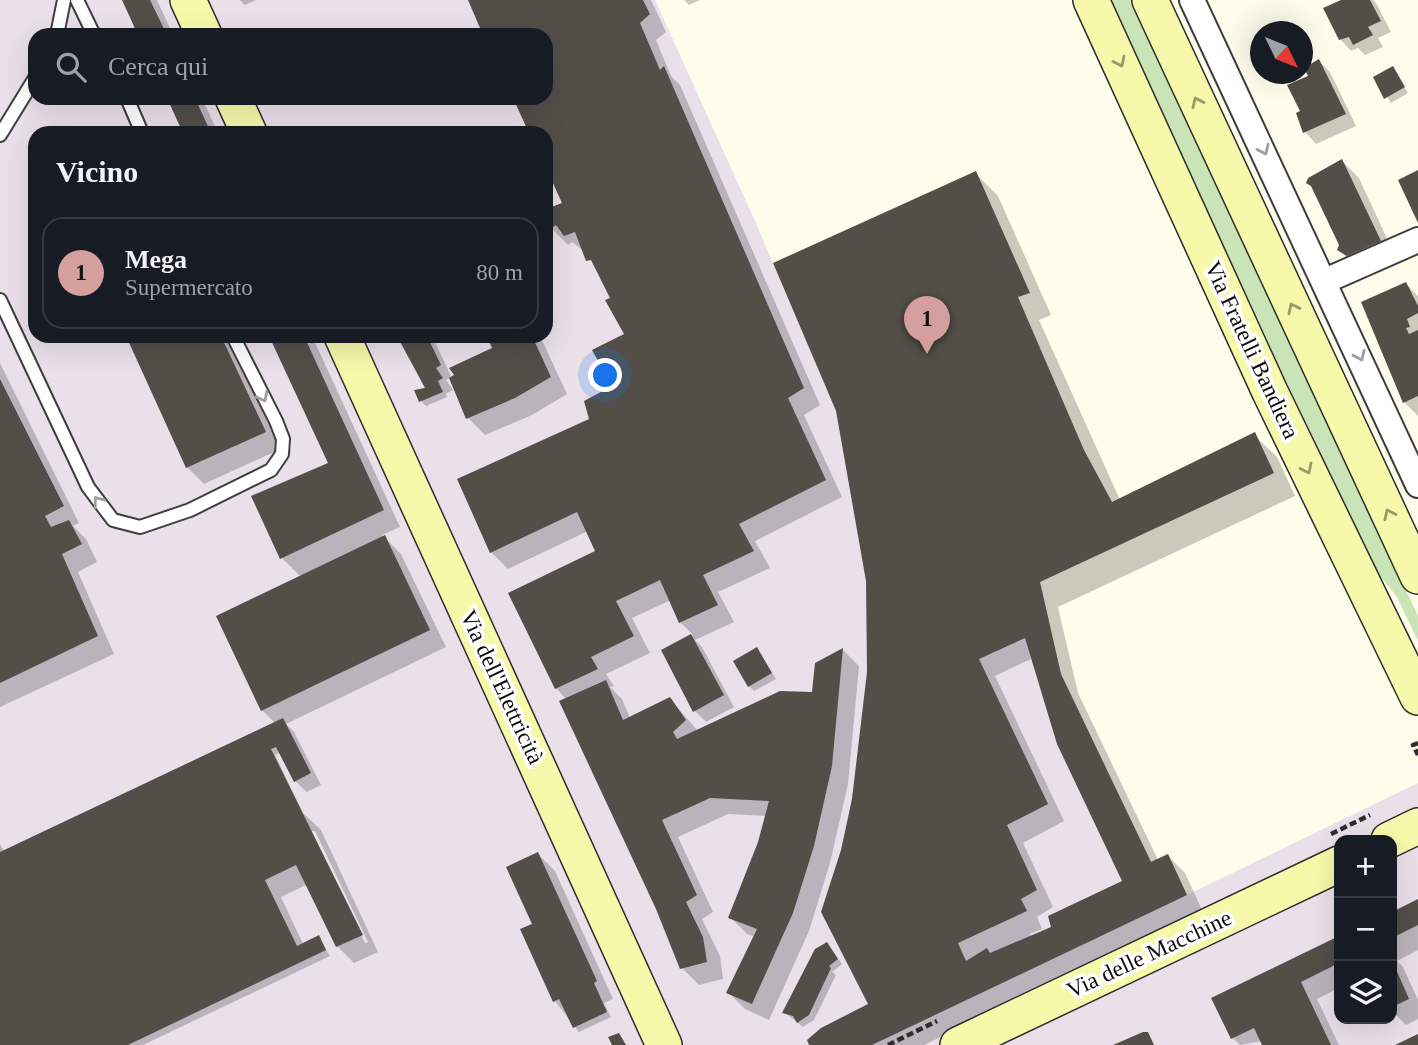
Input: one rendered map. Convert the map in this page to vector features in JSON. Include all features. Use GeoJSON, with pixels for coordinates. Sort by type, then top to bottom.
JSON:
{"type":"FeatureCollection","features":[{"type":"Feature","properties":{"kind":"main road"},"geometry":{"type":"LineString","coordinates":[[188,0],[201,28]]}},
{"type":"Feature","properties":{"kind":"main road","name":"Via Fratelli Bandiera"},"geometry":{"type":"LineString","coordinates":[[1091,0],[1270,392],[1418,697]]}},
{"type":"Feature","properties":{"kind":"main road"},"geometry":{"type":"LineString","coordinates":[[1150,0],[1418,576]]}},
{"type":"Feature","properties":{"kind":"main road"},"geometry":{"type":"LineString","coordinates":[[236,105],[246,126]]}},
{"type":"Feature","properties":{"kind":"main road","name":"Via dell'Elettricità"},"geometry":{"type":"LineString","coordinates":[[345,343],[666,1043]]}},
{"type":"Feature","properties":{"kind":"main road"},"geometry":{"type":"LineString","coordinates":[[1397,836],[1418,826]]}},
{"type":"Feature","properties":{"kind":"main road","name":"Via delle Macchine"},"geometry":{"type":"LineString","coordinates":[[958,1045],[1334,866]]}},
{"type":"Feature","properties":{"kind":"street"},"geometry":{"type":"LineString","coordinates":[[1192,0],[1418,485]]}},
{"type":"Feature","properties":{"kind":"street"},"geometry":{"type":"LineString","coordinates":[[1325,281],[1418,240]]}},
{"type":"Feature","properties":{"kind":"lane"},"geometry":{"type":"LineString","coordinates":[[58,28],[64,0]]}},
{"type":"Feature","properties":{"kind":"lane"},"geometry":{"type":"LineString","coordinates":[[77,0],[91,28]]}},
{"type":"Feature","properties":{"kind":"lane"},"geometry":{"type":"LineString","coordinates":[[0,135],[28,89]]}},
{"type":"Feature","properties":{"kind":"lane"},"geometry":{"type":"LineString","coordinates":[[130,105],[139,126]]}},
{"type":"Feature","properties":{"kind":"lane"},"geometry":{"type":"LineString","coordinates":[[0,300],[88,487],[113,520],[140,527],[190,510],[271,470],[282,454],[283,439],[276,421],[237,343]]}},
{"type":"Feature","properties":{"kind":"path"},"geometry":{"type":"LineString","coordinates":[[1418,743],[1413,745],[1418,755]]}},
{"type":"Feature","properties":{"kind":"shaded area"},"geometry":{"type":"Polygon","coordinates":[[[0,0],[655,0],[755,221],[836,411],[861,550],[1040,582],[1061,674],[1151,861],[1168,854],[1187,895],[1418,783],[1418,1045],[0,1045],[0,0]]]}},
{"type":"Feature","properties":{"kind":"green space"},"geometry":{"type":"Polygon","coordinates":[[[1110,0],[1132,0],[1418,616],[1418,641],[1397,597],[1370,563],[1110,0]]]}},
{"type":"Feature","properties":{"kind":"building"},"geometry":{"type":"Polygon","coordinates":[[[122,0],[150,0],[164,28],[135,28],[122,0]]]}},
{"type":"Feature","properties":{"kind":"building"},"geometry":{"type":"Polygon","coordinates":[[[468,0],[643,0],[650,14],[640,23],[660,70],[664,66],[804,388],[788,398],[826,480],[739,524],[754,551],[703,575],[718,605],[679,623],[660,580],[616,601],[634,636],[591,657],[598,669],[555,689],[508,593],[595,551],[577,512],[490,553],[457,479],[589,419],[584,401],[612,386],[592,350],[624,334],[605,300],[610,298],[591,260],[586,261],[575,232],[564,236],[556,225],[553,227],[553,206],[562,203],[553,183],[553,126],[526,126],[516,105],[553,105],[553,28],[480,28],[468,0]]]}},
{"type":"Feature","properties":{"kind":"building"},"geometry":{"type":"Polygon","coordinates":[[[1341,0],[1370,0],[1381,21],[1368,27],[1373,35],[1353,45],[1349,37],[1339,40],[1323,8],[1341,0]]]}},
{"type":"Feature","properties":{"kind":"building"},"geometry":{"type":"Polygon","coordinates":[[[1319,59],[1346,114],[1303,133],[1296,113],[1300,111],[1287,85],[1313,84],[1313,63],[1319,59]]]}},
{"type":"Feature","properties":{"kind":"building"},"geometry":{"type":"Polygon","coordinates":[[[1393,66],[1405,87],[1384,99],[1373,77],[1393,66]]]}},
{"type":"Feature","properties":{"kind":"building"},"geometry":{"type":"Polygon","coordinates":[[[170,105],[198,105],[208,126],[180,126],[170,105]]]}},
{"type":"Feature","properties":{"kind":"building"},"geometry":{"type":"Polygon","coordinates":[[[1342,159],[1381,241],[1347,256],[1337,250],[1339,245],[1311,186],[1306,183],[1308,178],[1342,159]]]}},
{"type":"Feature","properties":{"kind":"building"},"geometry":{"type":"Polygon","coordinates":[[[1418,170],[1418,223],[1398,180],[1418,170]]]}},
{"type":"Feature","properties":{"kind":"building"},"geometry":{"type":"Polygon","coordinates":[[[976,171],[1030,293],[1018,297],[1084,450],[1112,502],[1255,432],[1274,473],[1040,582],[1061,674],[1151,862],[1168,854],[1187,895],[872,1045],[809,1045],[807,1040],[821,1028],[868,1004],[821,912],[841,850],[852,799],[867,672],[866,581],[836,411],[773,263],[976,171]],[[1025,638],[979,659],[1048,804],[1007,825],[1037,890],[1021,899],[1027,911],[958,943],[966,961],[987,948],[990,953],[1051,927],[1048,916],[1122,881],[1057,744],[1025,638]]]}},
{"type":"Feature","properties":{"kind":"building"},"geometry":{"type":"Polygon","coordinates":[[[1406,282],[1418,306],[1418,313],[1407,319],[1410,327],[1406,328],[1409,334],[1418,330],[1418,396],[1403,403],[1361,302],[1406,282]]]}},
{"type":"Feature","properties":{"kind":"building"},"geometry":{"type":"Polygon","coordinates":[[[129,343],[224,343],[266,432],[186,468],[129,343]]]}},
{"type":"Feature","properties":{"kind":"building"},"geometry":{"type":"Polygon","coordinates":[[[272,343],[307,343],[384,510],[280,559],[251,496],[328,463],[272,343]]]}},
{"type":"Feature","properties":{"kind":"building"},"geometry":{"type":"Polygon","coordinates":[[[401,343],[430,343],[441,365],[436,368],[443,378],[438,381],[443,392],[419,402],[414,390],[425,388],[401,343]]]}},
{"type":"Feature","properties":{"kind":"building"},"geometry":{"type":"Polygon","coordinates":[[[490,343],[535,343],[551,377],[515,398],[466,419],[449,378],[454,375],[449,368],[492,348],[490,343]]]}},
{"type":"Feature","properties":{"kind":"building"},"geometry":{"type":"Polygon","coordinates":[[[0,379],[64,506],[45,516],[51,527],[69,520],[82,544],[62,554],[98,636],[0,683],[0,379]]]}},
{"type":"Feature","properties":{"kind":"building"},"geometry":{"type":"Polygon","coordinates":[[[385,535],[430,630],[261,711],[216,616],[385,535]]]}},
{"type":"Feature","properties":{"kind":"building"},"geometry":{"type":"Polygon","coordinates":[[[691,634],[724,695],[693,712],[661,650],[691,634]]]}},
{"type":"Feature","properties":{"kind":"building"},"geometry":{"type":"Polygon","coordinates":[[[757,647],[772,673],[748,687],[733,661],[757,647]]]}},
{"type":"Feature","properties":{"kind":"building"},"geometry":{"type":"Polygon","coordinates":[[[843,648],[832,766],[814,846],[793,913],[752,1004],[726,993],[757,929],[728,918],[758,842],[769,801],[710,798],[662,820],[697,895],[686,902],[703,937],[707,962],[680,969],[656,909],[559,701],[606,680],[623,720],[670,697],[686,720],[673,732],[677,739],[780,691],[812,692],[815,663],[843,648]]]}},
{"type":"Feature","properties":{"kind":"building"},"geometry":{"type":"Polygon","coordinates":[[[283,718],[311,773],[294,782],[276,747],[271,749],[363,935],[336,947],[296,865],[265,880],[297,946],[319,935],[326,950],[128,1045],[0,1045],[0,852],[283,718]]]}},
{"type":"Feature","properties":{"kind":"building"},"geometry":{"type":"Polygon","coordinates":[[[538,852],[597,981],[594,983],[607,1012],[573,1028],[559,999],[553,1002],[520,929],[532,924],[506,867],[538,852]]]}},
{"type":"Feature","properties":{"kind":"building"},"geometry":{"type":"Polygon","coordinates":[[[1418,899],[1418,925],[1397,936],[1397,910],[1418,899]]]}},
{"type":"Feature","properties":{"kind":"building"},"geometry":{"type":"Polygon","coordinates":[[[1334,938],[1334,966],[1301,982],[1331,1045],[1262,1045],[1254,1028],[1231,1039],[1211,998],[1334,938]]]}},
{"type":"Feature","properties":{"kind":"building"},"geometry":{"type":"Polygon","coordinates":[[[827,942],[838,959],[829,966],[831,968],[809,1015],[797,1023],[793,1016],[782,1013],[815,949],[827,942]]]}},
{"type":"Feature","properties":{"kind":"building"},"geometry":{"type":"Polygon","coordinates":[[[1397,971],[1409,999],[1397,1005],[1397,971]]]}},
{"type":"Feature","properties":{"kind":"building"},"geometry":{"type":"Polygon","coordinates":[[[1148,1032],[1154,1045],[1113,1045],[1148,1032]]]}},
{"type":"Feature","properties":{"kind":"building"},"geometry":{"type":"Polygon","coordinates":[[[619,1033],[626,1045],[612,1045],[608,1037],[619,1033]]]}},
{"type":"Feature","properties":{"kind":"building"},"geometry":{"type":"Polygon","coordinates":[[[1418,1034],[1418,1045],[1395,1045],[1418,1034]]]}},
{"type":"Feature","properties":{"kind":"place","name":"Mega"},"geometry":{"type":"Point","coordinates":[927,354]}}]}
